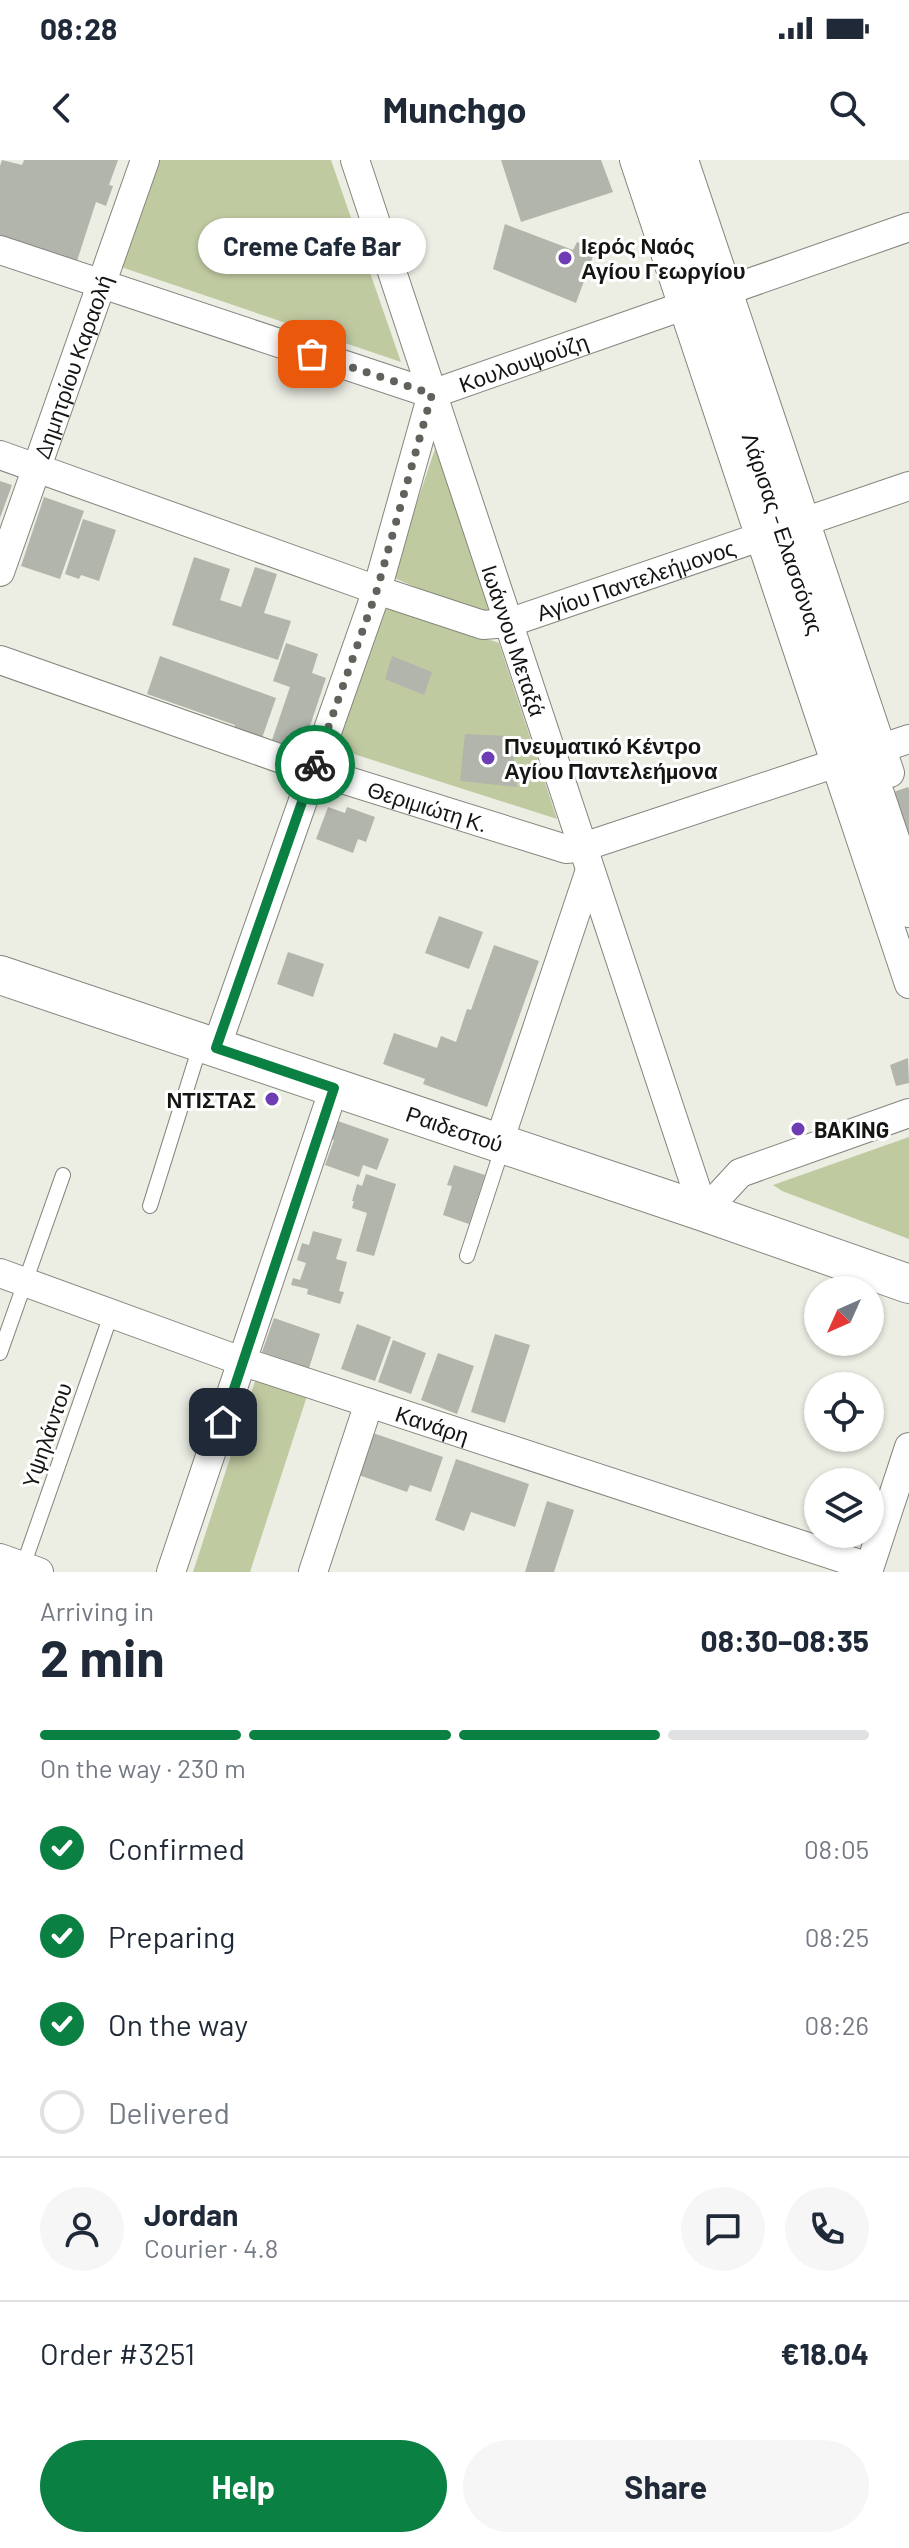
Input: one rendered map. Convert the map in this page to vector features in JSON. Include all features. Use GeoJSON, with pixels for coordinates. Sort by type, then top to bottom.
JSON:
{"type":"FeatureCollection","features":[{"type":"Feature","properties":{"kind":"highway","name":"Λάρισας - Ελασσόνας"},"geometry":{"type":"LineString","coordinates":[[658,160],[687,206],[706,299],[783,529],[870,768],[909,905]]}},
{"type":"Feature","properties":{"kind":"street","name":"Δημητρίου Καραολή"},"geometry":{"type":"LineString","coordinates":[[0,572],[145,160]]}},
{"type":"Feature","properties":{"kind":"street","name":"Ιωάννου Μεταξά"},"geometry":{"type":"LineString","coordinates":[[355,160],[586,858],[706,1198]]}},
{"type":"Feature","properties":{"kind":"street"},"geometry":{"type":"LineString","coordinates":[[634,160],[706,299]]}},
{"type":"Feature","properties":{"kind":"street"},"geometry":{"type":"LineString","coordinates":[[684,160],[687,206]]}},
{"type":"Feature","properties":{"kind":"street","name":"Κουλουψούζη"},"geometry":{"type":"LineString","coordinates":[[0,250],[432,394],[909,227]]}},
{"type":"Feature","properties":{"kind":"street"},"geometry":{"type":"LineString","coordinates":[[213,1039],[377,590],[432,394]]}},
{"type":"Feature","properties":{"kind":"street","name":"Αγίου Παντελεήμονος"},"geometry":{"type":"LineString","coordinates":[[0,455],[483,625],[508,623],[909,486]]}},
{"type":"Feature","properties":{"kind":"street","name":"Θεριμιώτη Κ."},"geometry":{"type":"LineString","coordinates":[[0,660],[313,770],[566,849],[586,858],[870,768],[909,739]]}},
{"type":"Feature","properties":{"kind":"street"},"geometry":{"type":"LineString","coordinates":[[870,768],[909,984]]}},
{"type":"Feature","properties":{"kind":"street"},"geometry":{"type":"LineString","coordinates":[[504,1135],[586,858]]}},
{"type":"Feature","properties":{"kind":"street","name":"Ραιδεστού"},"geometry":{"type":"LineString","coordinates":[[0,950],[334,1088],[504,1135]]}},
{"type":"Feature","properties":{"kind":"street","name":"Ραιδεστού"},"geometry":{"type":"LineString","coordinates":[[0,975],[213,1039],[706,1198],[909,1258]]}},
{"type":"Feature","properties":{"kind":"street"},"geometry":{"type":"LineString","coordinates":[[171,1572],[334,1088]]}},
{"type":"Feature","properties":{"kind":"street"},"geometry":{"type":"LineString","coordinates":[[706,1198],[740,1173],[909,1113]]}},
{"type":"Feature","properties":{"kind":"street","name":"Ραιδεστού"},"geometry":{"type":"LineString","coordinates":[[706,1198],[909,1284]]}},
{"type":"Feature","properties":{"kind":"street","name":"Κανάρη"},"geometry":{"type":"LineString","coordinates":[[12,1277],[244,1362],[868,1570]]}},
{"type":"Feature","properties":{"kind":"street"},"geometry":{"type":"LineString","coordinates":[[313,1572],[369,1403]]}},
{"type":"Feature","properties":{"kind":"street"},"geometry":{"type":"LineString","coordinates":[[868,1570],[909,1447]]}},
{"type":"Feature","properties":{"kind":"lane"},"geometry":{"type":"LineString","coordinates":[[150,1206],[213,1039]]}},
{"type":"Feature","properties":{"kind":"lane"},"geometry":{"type":"LineString","coordinates":[[467,1256],[504,1135]]}},
{"type":"Feature","properties":{"kind":"lane"},"geometry":{"type":"LineString","coordinates":[[0,1353],[12,1277],[63,1175]]}},
{"type":"Feature","properties":{"kind":"lane","name":"Υψηλάντου"},"geometry":{"type":"LineString","coordinates":[[21,1567],[112,1312]]}},
{"type":"Feature","properties":{"kind":"green space"},"geometry":{"type":"Polygon","coordinates":[[[160,160],[331,160],[401,362],[121,267],[160,160]]]}},
{"type":"Feature","properties":{"kind":"green space"},"geometry":{"type":"Polygon","coordinates":[[[435,449],[498,609],[473,612],[392,577],[435,449]]]}},
{"type":"Feature","properties":{"kind":"green space"},"geometry":{"type":"Polygon","coordinates":[[[382,603],[499,643],[557,819],[335,748],[382,603]]]}},
{"type":"Feature","properties":{"kind":"green space"},"geometry":{"type":"Polygon","coordinates":[[[909,1137],[909,1239],[773,1185],[909,1137]]]}},
{"type":"Feature","properties":{"kind":"green space"},"geometry":{"type":"Polygon","coordinates":[[[257,1375],[308,1393],[250,1572],[193,1572],[257,1375]]]}},
{"type":"Feature","properties":{"kind":"building"},"geometry":{"type":"Polygon","coordinates":[[[2,160],[22,165],[24,160],[118,160],[106,206],[96,202],[77,261],[0,235],[2,160]]]}},
{"type":"Feature","properties":{"kind":"building"},"geometry":{"type":"Polygon","coordinates":[[[501,160],[601,160],[613,192],[521,222],[501,160]]]}},
{"type":"Feature","properties":{"kind":"building"},"geometry":{"type":"Polygon","coordinates":[[[505,224],[573,250],[577,242],[596,248],[576,303],[493,269],[505,224]]]}},
{"type":"Feature","properties":{"kind":"building"},"geometry":{"type":"Polygon","coordinates":[[[0,481],[12,485],[0,518],[0,481]]]}},
{"type":"Feature","properties":{"kind":"building"},"geometry":{"type":"Polygon","coordinates":[[[44,497],[84,511],[60,579],[21,566],[44,497]]]}},
{"type":"Feature","properties":{"kind":"building"},"geometry":{"type":"Polygon","coordinates":[[[83,519],[116,530],[99,581],[65,574],[83,519]]]}},
{"type":"Feature","properties":{"kind":"building"},"geometry":{"type":"Polygon","coordinates":[[[194,557],[230,569],[220,600],[241,607],[255,567],[277,574],[264,613],[291,621],[278,660],[172,625],[194,557]]]}},
{"type":"Feature","properties":{"kind":"building"},"geometry":{"type":"Polygon","coordinates":[[[286,643],[318,654],[312,673],[326,678],[302,750],[272,740],[290,687],[273,681],[286,643]]]}},
{"type":"Feature","properties":{"kind":"building"},"geometry":{"type":"Polygon","coordinates":[[[160,656],[276,698],[261,741],[233,731],[235,725],[147,694],[160,656]]]}},
{"type":"Feature","properties":{"kind":"building"},"geometry":{"type":"Polygon","coordinates":[[[392,656],[432,672],[424,695],[385,679],[392,656]]]}},
{"type":"Feature","properties":{"kind":"building","name":"Πνευματικό Κέντρο Αγίου Παντελεήμονα"},"geometry":{"type":"Polygon","coordinates":[[[465,734],[511,736],[517,787],[460,781],[465,734]]]}},
{"type":"Feature","properties":{"kind":"building"},"geometry":{"type":"Polygon","coordinates":[[[909,789],[909,847],[885,795],[909,789]]]}},
{"type":"Feature","properties":{"kind":"building"},"geometry":{"type":"Polygon","coordinates":[[[328,807],[345,813],[347,807],[375,817],[366,842],[358,839],[353,853],[316,839],[328,807]]]}},
{"type":"Feature","properties":{"kind":"building"},"geometry":{"type":"Polygon","coordinates":[[[439,916],[483,932],[469,969],[425,953],[439,916]]]}},
{"type":"Feature","properties":{"kind":"building"},"geometry":{"type":"Polygon","coordinates":[[[494,945],[539,961],[487,1107],[423,1084],[425,1079],[383,1064],[394,1033],[437,1048],[441,1036],[456,1042],[494,945]]]}},
{"type":"Feature","properties":{"kind":"building"},"geometry":{"type":"Polygon","coordinates":[[[288,952],[324,964],[313,997],[277,984],[288,952]]]}},
{"type":"Feature","properties":{"kind":"building"},"geometry":{"type":"Polygon","coordinates":[[[908,1058],[909,1083],[896,1086],[890,1065],[908,1058]]]}},
{"type":"Feature","properties":{"kind":"building"},"geometry":{"type":"Polygon","coordinates":[[[335,1120],[389,1139],[377,1170],[363,1165],[359,1177],[325,1165],[334,1140],[328,1138],[335,1120]]]}},
{"type":"Feature","properties":{"kind":"building"},"geometry":{"type":"Polygon","coordinates":[[[454,1165],[485,1175],[469,1224],[443,1215],[452,1186],[447,1185],[454,1165]]]}},
{"type":"Feature","properties":{"kind":"building"},"geometry":{"type":"Polygon","coordinates":[[[366,1174],[396,1184],[374,1256],[356,1251],[367,1213],[352,1208],[352,1201],[357,1184],[362,1186],[366,1174]]]}},
{"type":"Feature","properties":{"kind":"building"},"geometry":{"type":"Polygon","coordinates":[[[313,1231],[342,1239],[336,1259],[347,1262],[339,1291],[344,1292],[340,1304],[307,1294],[308,1289],[291,1285],[293,1278],[300,1280],[306,1263],[297,1260],[302,1243],[309,1245],[313,1231]]]}},
{"type":"Feature","properties":{"kind":"building"},"geometry":{"type":"Polygon","coordinates":[[[274,1318],[320,1334],[309,1368],[262,1352],[274,1318]]]}},
{"type":"Feature","properties":{"kind":"building"},"geometry":{"type":"Polygon","coordinates":[[[357,1324],[391,1337],[375,1381],[341,1369],[357,1324]]]}},
{"type":"Feature","properties":{"kind":"building"},"geometry":{"type":"Polygon","coordinates":[[[495,1334],[530,1345],[505,1423],[471,1412],[495,1334]]]}},
{"type":"Feature","properties":{"kind":"building"},"geometry":{"type":"Polygon","coordinates":[[[393,1340],[426,1353],[411,1394],[378,1382],[393,1340]]]}},
{"type":"Feature","properties":{"kind":"building"},"geometry":{"type":"Polygon","coordinates":[[[438,1353],[474,1366],[457,1414],[421,1400],[438,1353]]]}},
{"type":"Feature","properties":{"kind":"building"},"geometry":{"type":"Polygon","coordinates":[[[370,1432],[443,1457],[431,1492],[410,1485],[407,1492],[356,1474],[370,1432]]]}},
{"type":"Feature","properties":{"kind":"building"},"geometry":{"type":"Polygon","coordinates":[[[456,1459],[529,1484],[515,1527],[471,1512],[464,1531],[435,1520],[456,1459]]]}},
{"type":"Feature","properties":{"kind":"building"},"geometry":{"type":"Polygon","coordinates":[[[547,1501],[574,1510],[554,1572],[525,1572],[547,1501]]]}},
{"type":"Feature","properties":{"kind":"way so far"},"geometry":{"type":"LineString","coordinates":[[312,354],[432,394],[377,590],[315,765]]}},
{"type":"Feature","properties":{"kind":"place","name":"Ιερός Ναός Αγίου Γεωργίου"},"geometry":{"type":"Point","coordinates":[565,258]}},
{"type":"Feature","properties":{"kind":"place","name":"Creme Cafe Bar"},"geometry":{"type":"Point","coordinates":[312,354]}},
{"type":"Feature","properties":{"kind":"place","name":"Πνευματικό Κέντρο Αγίου Παντελεήμονα"},"geometry":{"type":"Point","coordinates":[488,758]}},
{"type":"Feature","properties":{"kind":"place","name":"ΝΤΙΣΤΑΣ"},"geometry":{"type":"Point","coordinates":[272,1099]}},
{"type":"Feature","properties":{"kind":"place","name":"BAKING"},"geometry":{"type":"Point","coordinates":[798,1129]}},
{"type":"Feature","properties":{"kind":"route"},"geometry":{"type":"LineString","coordinates":[[223,1422],[334,1088],[216,1048],[315,765]]}}]}
